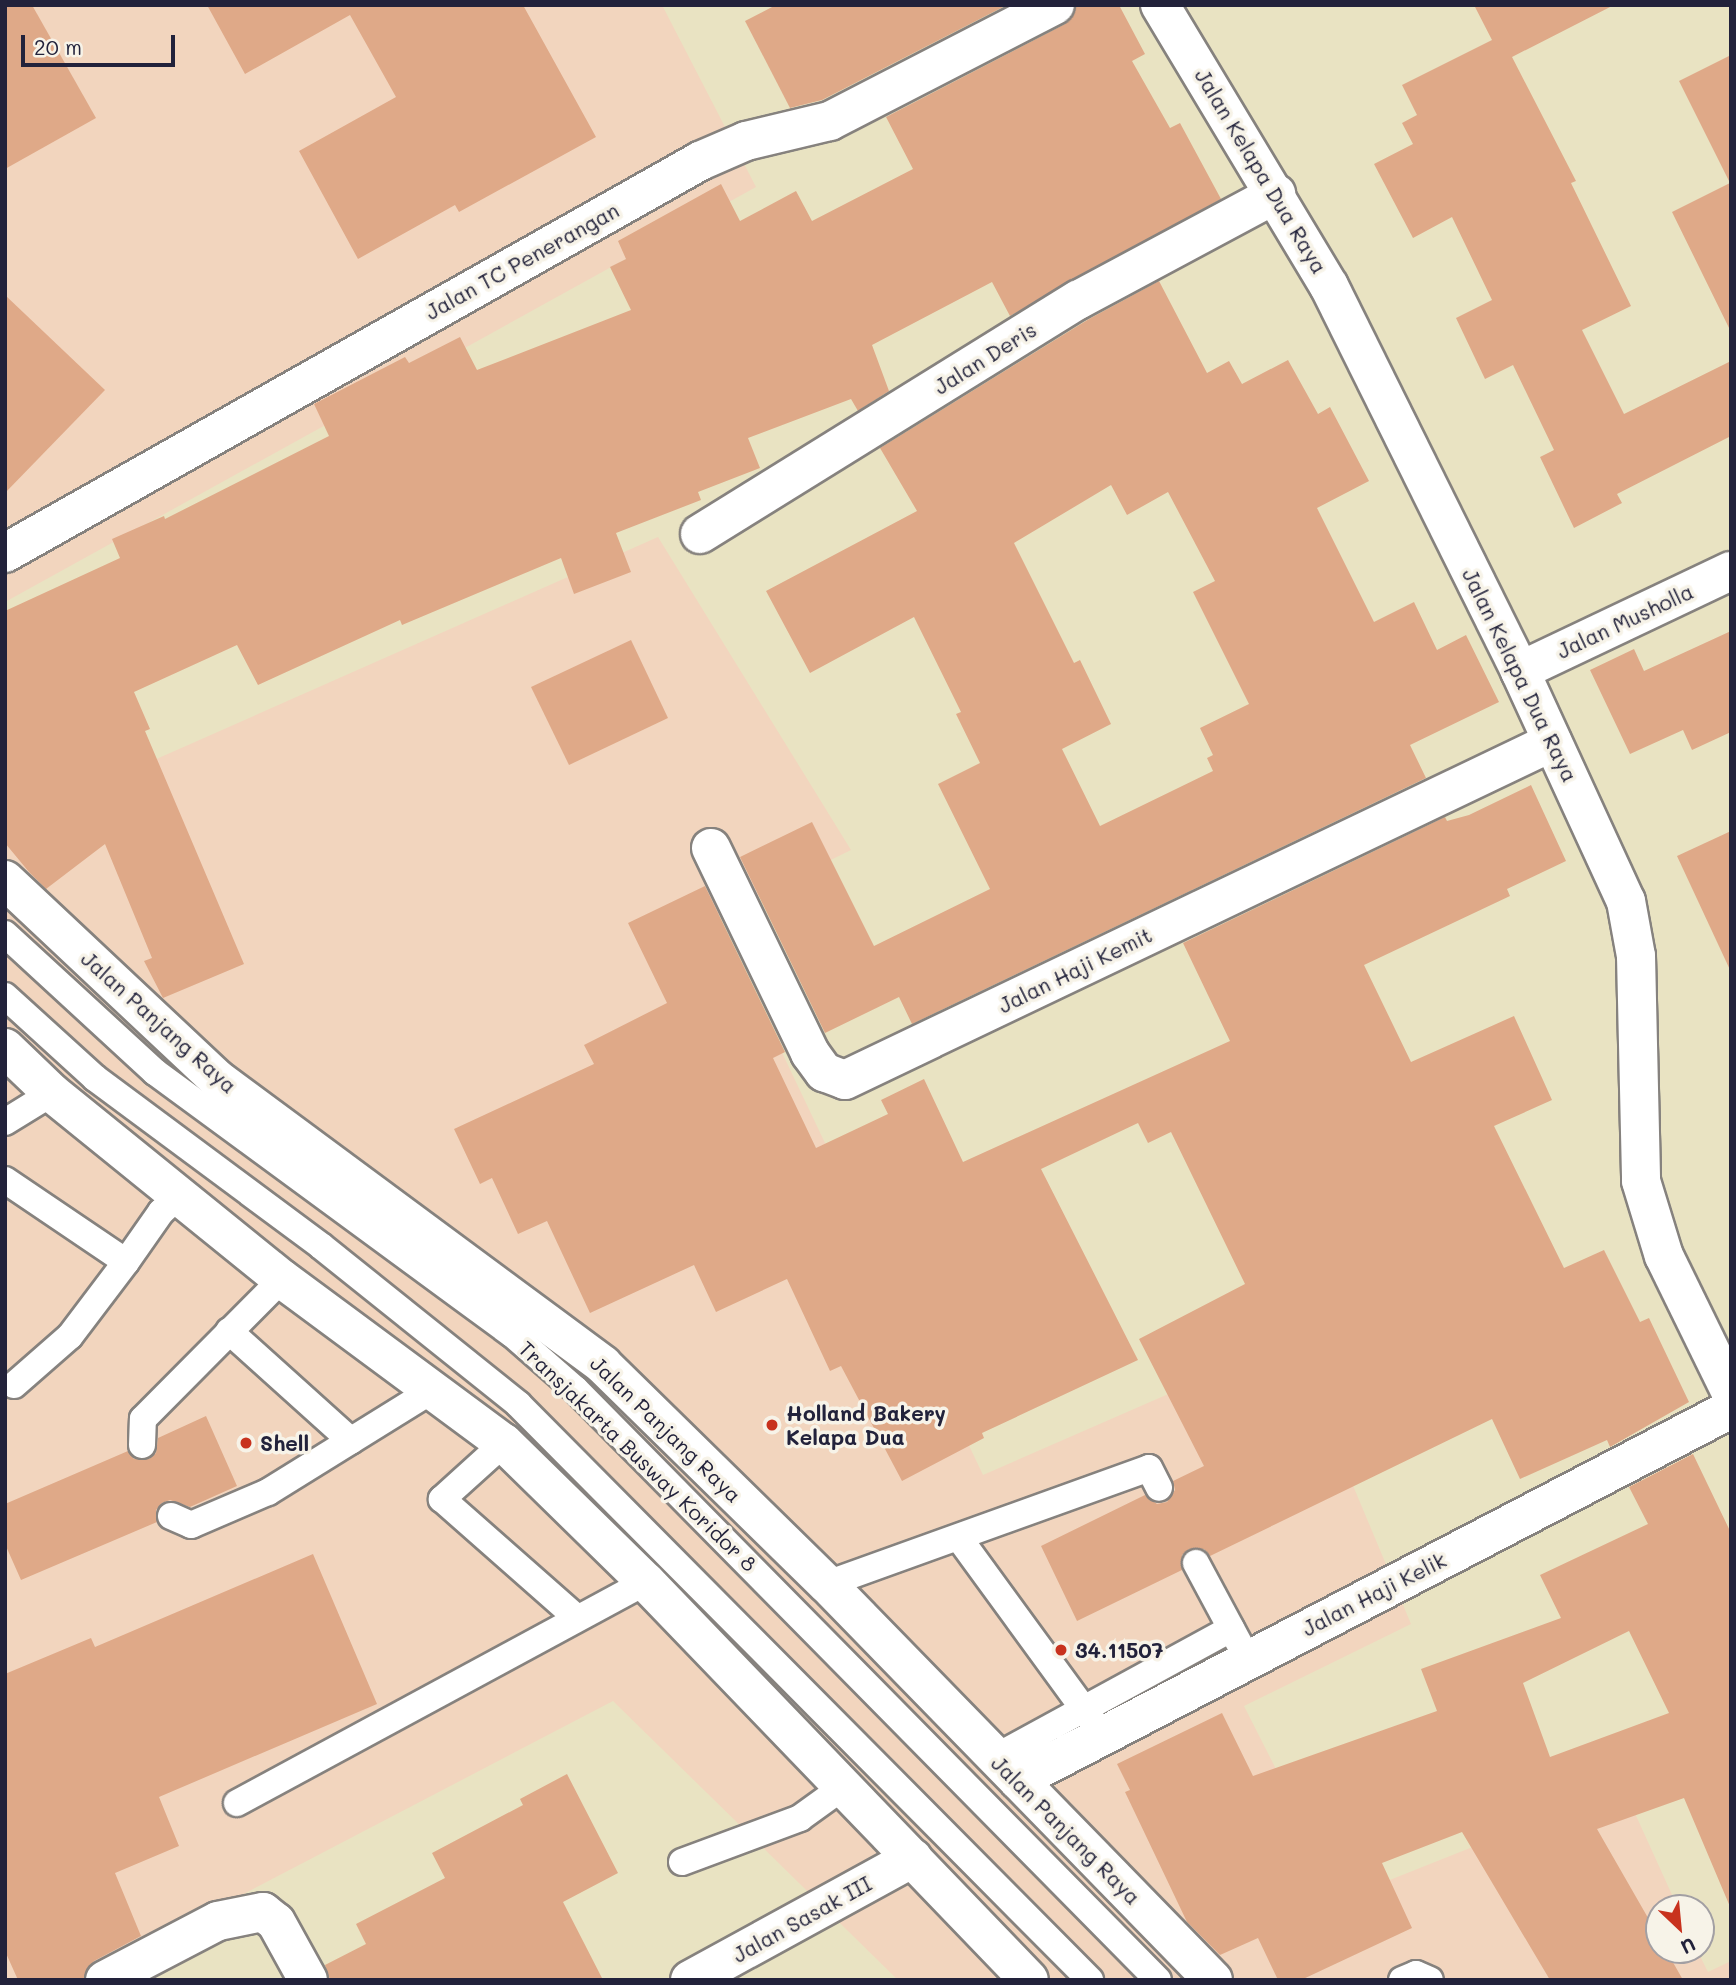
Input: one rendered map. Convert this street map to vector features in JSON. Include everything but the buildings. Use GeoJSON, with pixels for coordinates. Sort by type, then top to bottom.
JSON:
{"type":"FeatureCollection","features":[{"type":"Feature","properties":{"kind":"street","name":"Jalan TC Penerangan"},"geometry":{"type":"LineString","coordinates":[[5,554],[699,161],[746,141],[830,121],[1055,5]]}},
{"type":"Feature","properties":{"kind":"street","name":"Jalan Kelapa Dua Raya"},"geometry":{"type":"LineString","coordinates":[[1160,5],[1329,286],[1520,671],[1626,901],[1633,926],[1642,1181],[1652,1223],[1731,1393]]}},
{"type":"Feature","properties":{"kind":"street","name":"Jalan Deris"},"geometry":{"type":"LineString","coordinates":[[700,534],[1078,300],[1276,194]]}},
{"type":"Feature","properties":{"kind":"street","name":"Jalan Musholla"},"geometry":{"type":"LineString","coordinates":[[1520,671],[1731,571]]}},
{"type":"Feature","properties":{"kind":"street","name":"Jalan Haji Kemit"},"geometry":{"type":"LineString","coordinates":[[711,848],[810,1053],[824,1072],[845,1080],[1552,742]]}},
{"type":"Feature","properties":{"kind":"street","name":"Jalan Panjang Raya"},"geometry":{"type":"LineString","coordinates":[[5,880],[217,1079],[603,1365],[827,1584],[1213,1980]]}},
{"type":"Feature","properties":{"kind":"street"},"geometry":{"type":"LineString","coordinates":[[5,1048],[51,1093],[282,1279],[504,1443],[646,1582],[1029,1980]]}},
{"type":"Feature","properties":{"kind":"street","name":"Jalan Haji Kelik"},"geometry":{"type":"LineString","coordinates":[[1006,1769],[1240,1645],[1731,1409]]}},
{"type":"Feature","properties":{"kind":"street","name":"Jalan Sasak III"},"geometry":{"type":"LineString","coordinates":[[690,1980],[913,1858]]}},
{"type":"Feature","properties":{"kind":"street"},"geometry":{"type":"LineString","coordinates":[[105,1980],[218,1921],[263,1912],[276,1922],[308,1980]]}},
{"type":"Feature","properties":{"kind":"lane","name":"Transjakarta Busway Koridor 8"},"geometry":{"type":"LineString","coordinates":[[5,934],[155,1072],[512,1334],[575,1389],[1158,1980]]}},
{"type":"Feature","properties":{"kind":"lane"},"geometry":{"type":"LineString","coordinates":[[5,996],[95,1078],[321,1247],[518,1404],[1090,1980]]}},
{"type":"Feature","properties":{"kind":"lane"},"geometry":{"type":"LineString","coordinates":[[5,1122],[51,1093]]}},
{"type":"Feature","properties":{"kind":"lane"},"geometry":{"type":"LineString","coordinates":[[5,1180],[126,1262]]}},
{"type":"Feature","properties":{"kind":"lane"},"geometry":{"type":"LineString","coordinates":[[14,1385],[70,1336],[162,1212],[179,1196]]}},
{"type":"Feature","properties":{"kind":"lane"},"geometry":{"type":"LineString","coordinates":[[142,1445],[143,1419],[282,1279]]}},
{"type":"Feature","properties":{"kind":"lane"},"geometry":{"type":"LineString","coordinates":[[229,1331],[352,1441]]}},
{"type":"Feature","properties":{"kind":"lane"},"geometry":{"type":"LineString","coordinates":[[171,1516],[191,1525],[268,1492],[434,1389]]}},
{"type":"Feature","properties":{"kind":"lane"},"geometry":{"type":"LineString","coordinates":[[504,1443],[442,1499],[577,1618]]}},
{"type":"Feature","properties":{"kind":"lane"},"geometry":{"type":"LineString","coordinates":[[827,1584],[1149,1468],[1159,1488]]}},
{"type":"Feature","properties":{"kind":"lane"},"geometry":{"type":"LineString","coordinates":[[960,1538],[1094,1722]]}},
{"type":"Feature","properties":{"kind":"lane"},"geometry":{"type":"LineString","coordinates":[[1196,1563],[1240,1645]]}},
{"type":"Feature","properties":{"kind":"lane"},"geometry":{"type":"LineString","coordinates":[[237,1803],[646,1582]]}},
{"type":"Feature","properties":{"kind":"lane"},"geometry":{"type":"LineString","coordinates":[[682,1862],[800,1818],[843,1787]]}},
{"type":"Feature","properties":{"kind":"lane"},"geometry":{"type":"LineString","coordinates":[[1402,1980],[1416,1974],[1430,1980]]}},
{"type":"Feature","properties":{"kind":"shaded area"},"geometry":{"type":"Polygon","coordinates":[[[5,5],[662,5],[756,187],[5,602],[5,5]]]}},
{"type":"Feature","properties":{"kind":"shaded area"},"geometry":{"type":"Polygon","coordinates":[[[658,537],[851,850],[717,916],[983,1475],[1292,1340],[1411,1624],[1244,1706],[1342,1899],[1623,1787],[1672,1894],[1645,1894],[1645,1964],[1704,1964],[1708,1972],[1731,1961],[1731,1980],[898,1980],[613,1701],[79,1980],[5,1980],[5,826],[658,537]]]}},
{"type":"Feature","properties":{"kind":"place","name":"Holland Bakery Kelapa Dua"},"geometry":{"type":"Point","coordinates":[772,1425]}},
{"type":"Feature","properties":{"kind":"place","name":"Shell"},"geometry":{"type":"Point","coordinates":[246,1443]}},
{"type":"Feature","properties":{"kind":"place","name":"34.11507"},"geometry":{"type":"Point","coordinates":[1061,1650]}}]}
